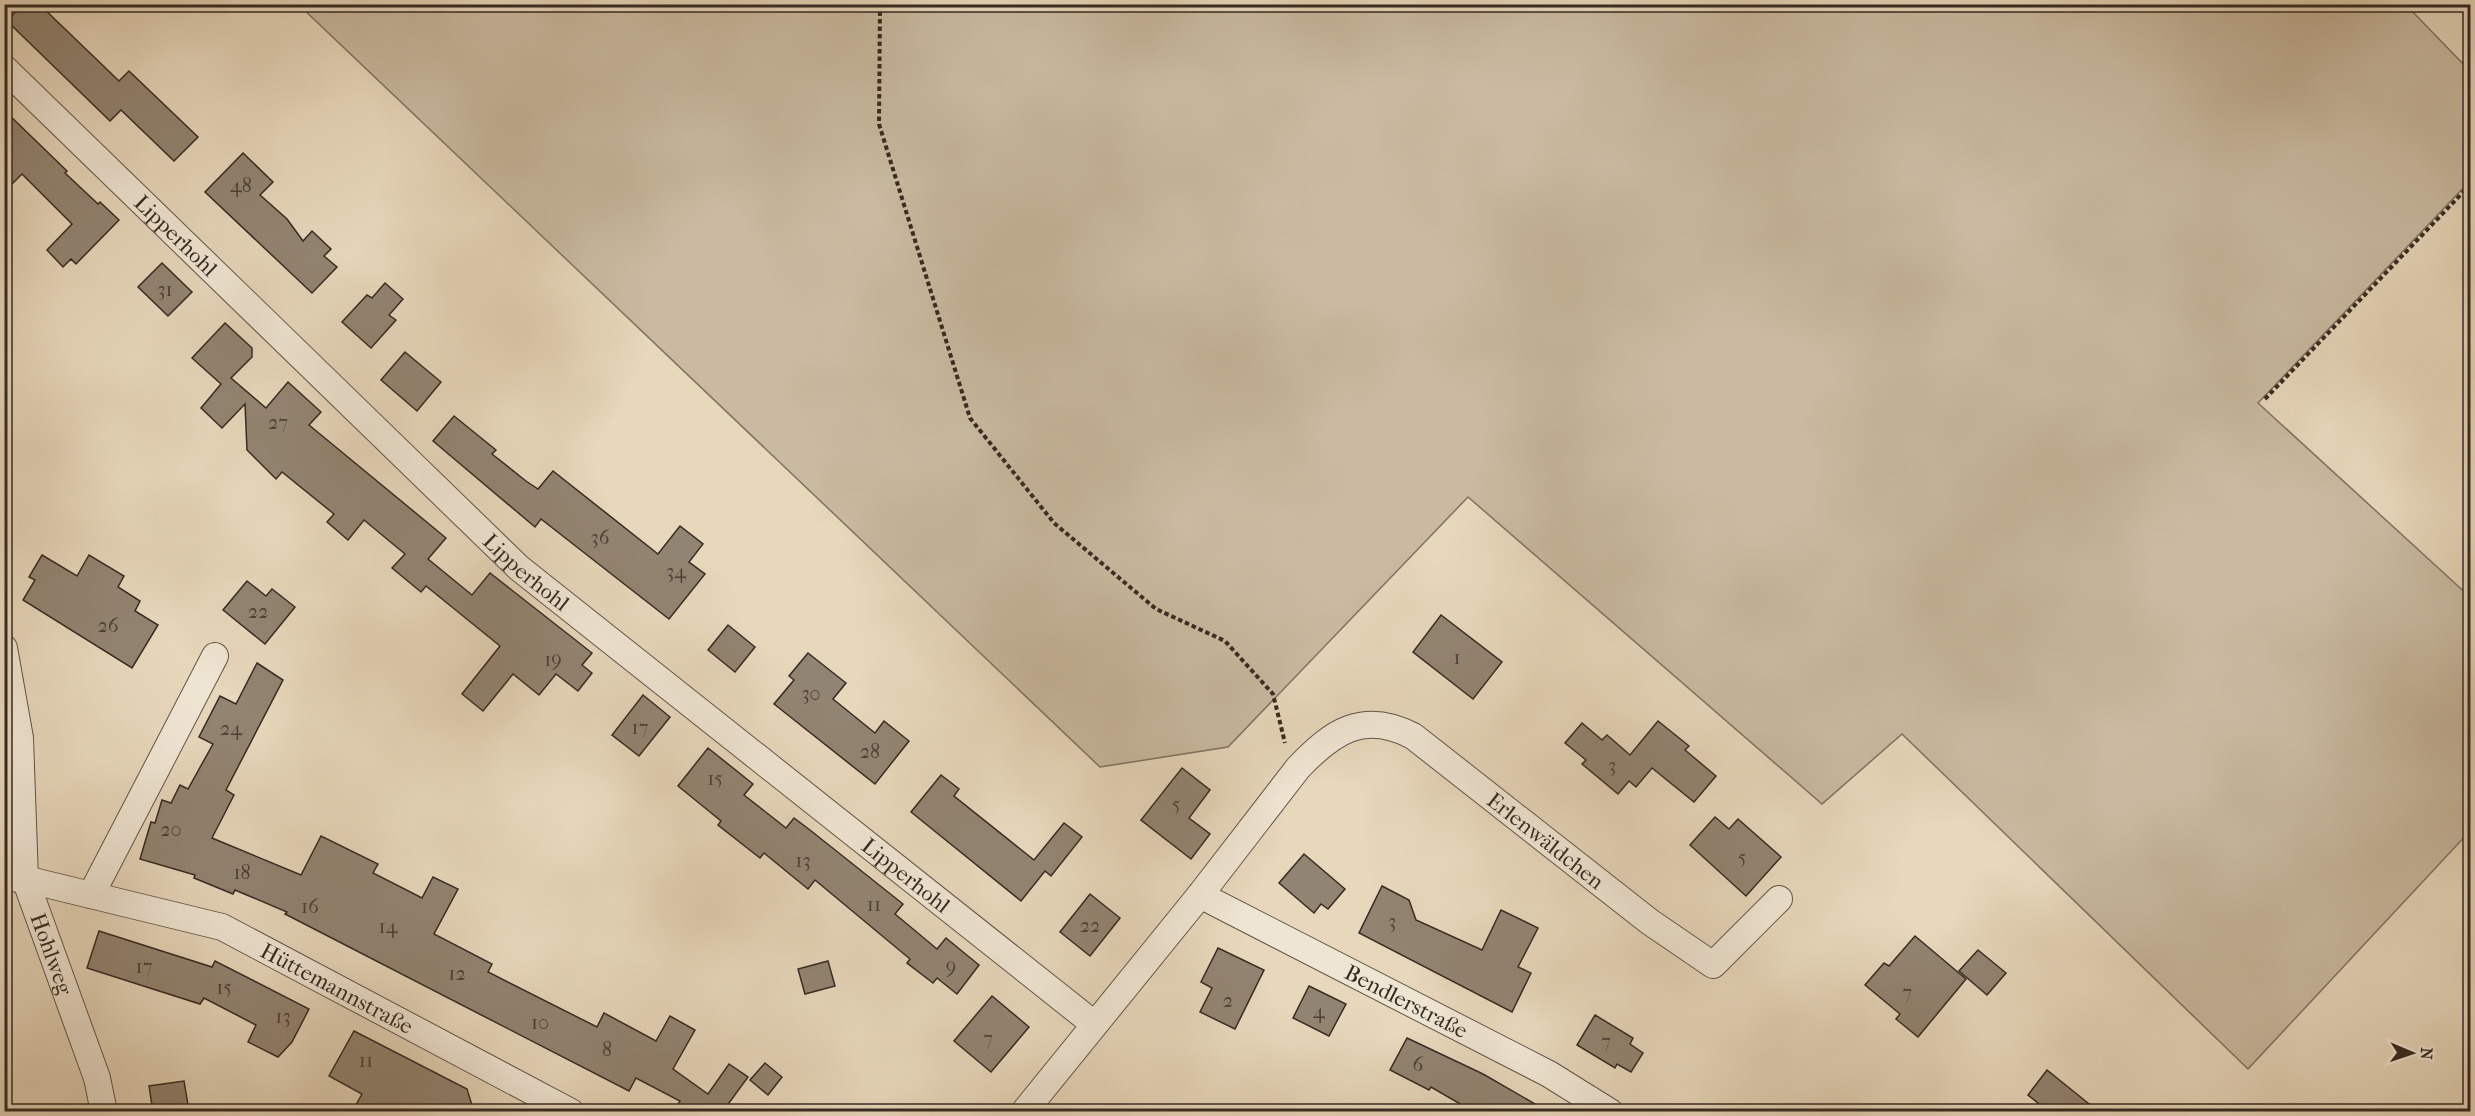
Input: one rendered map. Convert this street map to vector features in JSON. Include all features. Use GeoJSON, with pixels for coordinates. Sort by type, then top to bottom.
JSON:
{"type":"FeatureCollection","features":[{"type":"Feature","properties":{"kind":"street","name":"Lipperhohl"},"geometry":{"type":"LineString","coordinates":[[4,68],[519,568],[1094,1024]]}},
{"type":"Feature","properties":{"kind":"street","name":"Hohlweg"},"geometry":{"type":"LineString","coordinates":[[4,648],[20,738],[15,878],[97,1077],[104,1112]]}},
{"type":"Feature","properties":{"kind":"street"},"geometry":{"type":"LineString","coordinates":[[91,895],[215,656]]}},
{"type":"Feature","properties":{"kind":"street","name":"Erlenwäldchen"},"geometry":{"type":"LineString","coordinates":[[1298,768],[1316,749],[1334,735],[1350,727],[1369,724],[1397,728],[1413,736],[1650,922],[1713,964],[1779,899]]}},
{"type":"Feature","properties":{"kind":"street"},"geometry":{"type":"LineString","coordinates":[[1024,1112],[1200,895],[1298,768]]}},
{"type":"Feature","properties":{"kind":"street","name":"Hüttemannstraße"},"geometry":{"type":"LineString","coordinates":[[15,878],[222,927],[571,1112]]}},
{"type":"Feature","properties":{"kind":"street","name":"Bendlerstraße"},"geometry":{"type":"LineString","coordinates":[[1200,895],[1549,1074],[1610,1112]]}},
{"type":"Feature","properties":{"kind":"path"},"geometry":{"type":"LineString","coordinates":[[880,4],[879,124],[970,418],[1054,523],[1156,609],[1226,641],[1273,694],[1285,745],[1298,768]]}},
{"type":"Feature","properties":{"kind":"path"},"geometry":{"type":"LineString","coordinates":[[2265,399],[2470,185]]}},
{"type":"Feature","properties":{"kind":"shaded area"},"geometry":{"type":"Polygon","coordinates":[[[299,5],[2406,5],[2470,71],[2470,181],[2258,403],[2470,597],[2470,831],[2248,1069],[1902,734],[1822,804],[1468,497],[1228,747],[1100,767],[299,5]]]}},
{"type":"Feature","properties":{"kind":"building"},"geometry":{"type":"Polygon","coordinates":[[[23,4],[39,4],[119,81],[129,71],[198,137],[174,161],[121,110],[110,121],[7,21],[23,4]]]}},
{"type":"Feature","properties":{"kind":"building"},"geometry":{"type":"Polygon","coordinates":[[[4,110],[67,171],[65,173],[119,220],[76,264],[71,259],[63,267],[47,250],[72,224],[22,174],[4,192],[4,110]]]}},
{"type":"Feature","properties":{"kind":"building"},"geometry":{"type":"Polygon","coordinates":[[[243,153],[273,182],[260,195],[287,219],[303,241],[312,231],[331,249],[324,256],[337,267],[312,293],[205,192],[243,153]]]}},
{"type":"Feature","properties":{"kind":"building"},"geometry":{"type":"Polygon","coordinates":[[[162,263],[192,292],[168,316],[138,287],[162,263]]]}},
{"type":"Feature","properties":{"kind":"building"},"geometry":{"type":"Polygon","coordinates":[[[385,283],[403,299],[389,315],[396,320],[371,348],[342,322],[367,295],[372,298],[385,283]]]}},
{"type":"Feature","properties":{"kind":"building"},"geometry":{"type":"Polygon","coordinates":[[[225,323],[252,348],[252,357],[231,378],[266,408],[288,382],[321,412],[309,425],[446,538],[428,559],[472,595],[490,573],[592,653],[582,665],[592,673],[578,691],[556,674],[539,695],[513,674],[483,711],[462,694],[500,646],[426,586],[421,592],[392,568],[405,554],[364,520],[348,540],[327,522],[334,514],[282,472],[276,479],[247,450],[245,404],[222,428],[201,408],[221,384],[192,358],[225,323]]]}},
{"type":"Feature","properties":{"kind":"building"},"geometry":{"type":"Polygon","coordinates":[[[405,352],[441,382],[417,411],[381,380],[405,352]]]}},
{"type":"Feature","properties":{"kind":"building"},"geometry":{"type":"Polygon","coordinates":[[[454,416],[496,450],[492,454],[526,481],[538,489],[553,471],[658,554],[680,526],[703,544],[689,562],[705,574],[669,619],[541,519],[535,527],[433,441],[454,416]]]}},
{"type":"Feature","properties":{"kind":"building"},"geometry":{"type":"Polygon","coordinates":[[[42,555],[77,576],[89,555],[124,576],[118,587],[140,601],[135,611],[158,625],[132,668],[23,600],[35,580],[29,577],[42,555]]]}},
{"type":"Feature","properties":{"kind":"building"},"geometry":{"type":"Polygon","coordinates":[[[247,581],[266,596],[272,589],[295,607],[265,644],[223,610],[247,581]]]}},
{"type":"Feature","properties":{"kind":"building"},"geometry":{"type":"Polygon","coordinates":[[[1441,615],[1502,662],[1473,699],[1413,652],[1441,615]]]}},
{"type":"Feature","properties":{"kind":"building"},"geometry":{"type":"Polygon","coordinates":[[[728,625],[755,647],[735,672],[708,650],[728,625]]]}},
{"type":"Feature","properties":{"kind":"building"},"geometry":{"type":"Polygon","coordinates":[[[808,653],[846,683],[833,699],[875,733],[884,721],[909,741],[875,784],[774,704],[794,680],[789,676],[808,653]]]}},
{"type":"Feature","properties":{"kind":"building"},"geometry":{"type":"Polygon","coordinates":[[[257,663],[283,680],[226,790],[234,795],[212,838],[301,875],[321,836],[378,864],[373,873],[422,898],[433,877],[458,889],[434,934],[492,964],[488,972],[597,1027],[604,1013],[656,1041],[670,1016],[695,1030],[673,1069],[708,1094],[729,1064],[748,1077],[726,1107],[731,1112],[673,1112],[680,1101],[636,1078],[629,1091],[285,914],[287,912],[235,890],[233,894],[194,878],[195,875],[140,859],[151,822],[155,823],[162,800],[171,803],[180,785],[188,789],[213,744],[199,737],[220,696],[236,704],[257,663]]]}},
{"type":"Feature","properties":{"kind":"building"},"geometry":{"type":"Polygon","coordinates":[[[643,695],[670,717],[639,756],[612,735],[643,695]]]}},
{"type":"Feature","properties":{"kind":"building"},"geometry":{"type":"Polygon","coordinates":[[[1658,721],[1689,746],[1685,750],[1716,776],[1694,802],[1652,768],[1636,787],[1629,781],[1618,794],[1582,764],[1586,760],[1565,743],[1582,723],[1602,740],[1607,735],[1630,755],[1658,721]]]}},
{"type":"Feature","properties":{"kind":"building"},"geometry":{"type":"Polygon","coordinates":[[[708,748],[753,784],[744,795],[786,828],[794,818],[903,904],[895,914],[937,949],[946,938],[979,965],[957,994],[937,978],[933,983],[907,963],[910,959],[815,880],[808,889],[764,853],[760,858],[718,825],[721,821],[678,786],[708,748]]]}},
{"type":"Feature","properties":{"kind":"building"},"geometry":{"type":"Polygon","coordinates":[[[1182,768],[1210,790],[1189,818],[1210,834],[1191,859],[1141,820],[1182,768]]]}},
{"type":"Feature","properties":{"kind":"building"},"geometry":{"type":"Polygon","coordinates":[[[941,775],[959,789],[954,796],[1034,860],[1064,823],[1082,837],[1051,876],[1045,871],[1021,901],[911,812],[941,775]]]}},
{"type":"Feature","properties":{"kind":"building"},"geometry":{"type":"Polygon","coordinates":[[[1715,817],[1729,829],[1738,819],[1781,857],[1746,896],[1690,845],[1715,817]]]}},
{"type":"Feature","properties":{"kind":"building"},"geometry":{"type":"Polygon","coordinates":[[[1304,854],[1345,889],[1328,909],[1321,904],[1314,913],[1279,883],[1304,854]]]}},
{"type":"Feature","properties":{"kind":"building"},"geometry":{"type":"Polygon","coordinates":[[[1382,886],[1409,900],[1416,920],[1482,950],[1501,910],[1538,928],[1518,967],[1531,973],[1512,1012],[1359,933],[1382,886]]]}},
{"type":"Feature","properties":{"kind":"building"},"geometry":{"type":"Polygon","coordinates":[[[1090,894],[1120,918],[1090,956],[1060,932],[1090,894]]]}},
{"type":"Feature","properties":{"kind":"building"},"geometry":{"type":"Polygon","coordinates":[[[99,931],[212,967],[215,961],[309,1009],[292,1042],[278,1057],[248,1042],[256,1025],[204,998],[200,1004],[87,968],[99,931]]]}},
{"type":"Feature","properties":{"kind":"building"},"geometry":{"type":"Polygon","coordinates":[[[1915,936],[1966,979],[1918,1037],[1896,1019],[1900,1014],[1865,985],[1884,963],[1889,966],[1915,936]]]}},
{"type":"Feature","properties":{"kind":"building"},"geometry":{"type":"Polygon","coordinates":[[[1218,948],[1264,970],[1235,1029],[1200,1012],[1212,988],[1201,982],[1218,948]]]}},
{"type":"Feature","properties":{"kind":"building"},"geometry":{"type":"Polygon","coordinates":[[[1978,950],[2006,973],[1987,995],[1959,971],[1978,950]]]}},
{"type":"Feature","properties":{"kind":"building"},"geometry":{"type":"Polygon","coordinates":[[[828,961],[835,986],[805,994],[798,969],[828,961]]]}},
{"type":"Feature","properties":{"kind":"building"},"geometry":{"type":"Polygon","coordinates":[[[1309,986],[1346,1004],[1329,1036],[1293,1018],[1309,986]]]}},
{"type":"Feature","properties":{"kind":"building"},"geometry":{"type":"Polygon","coordinates":[[[992,996],[1029,1027],[991,1072],[954,1041],[992,996]]]}},
{"type":"Feature","properties":{"kind":"building"},"geometry":{"type":"Polygon","coordinates":[[[1595,1015],[1633,1038],[1630,1044],[1643,1053],[1631,1072],[1617,1064],[1615,1068],[1577,1045],[1595,1015]]]}},
{"type":"Feature","properties":{"kind":"building"},"geometry":{"type":"Polygon","coordinates":[[[354,1031],[467,1089],[474,1112],[352,1112],[362,1094],[329,1076],[354,1031]]]}},
{"type":"Feature","properties":{"kind":"building"},"geometry":{"type":"Polygon","coordinates":[[[1407,1038],[1483,1074],[1549,1112],[1474,1112],[1431,1087],[1429,1090],[1390,1070],[1407,1038]]]}},
{"type":"Feature","properties":{"kind":"building"},"geometry":{"type":"Polygon","coordinates":[[[765,1063],[782,1077],[768,1095],[750,1080],[765,1063]]]}},
{"type":"Feature","properties":{"kind":"building"},"geometry":{"type":"Polygon","coordinates":[[[2047,1070],[2099,1112],[2049,1112],[2028,1095],[2047,1070]]]}},
{"type":"Feature","properties":{"kind":"building"},"geometry":{"type":"Polygon","coordinates":[[[184,1081],[188,1105],[177,1107],[178,1112],[153,1112],[149,1086],[184,1081]]]}}]}
